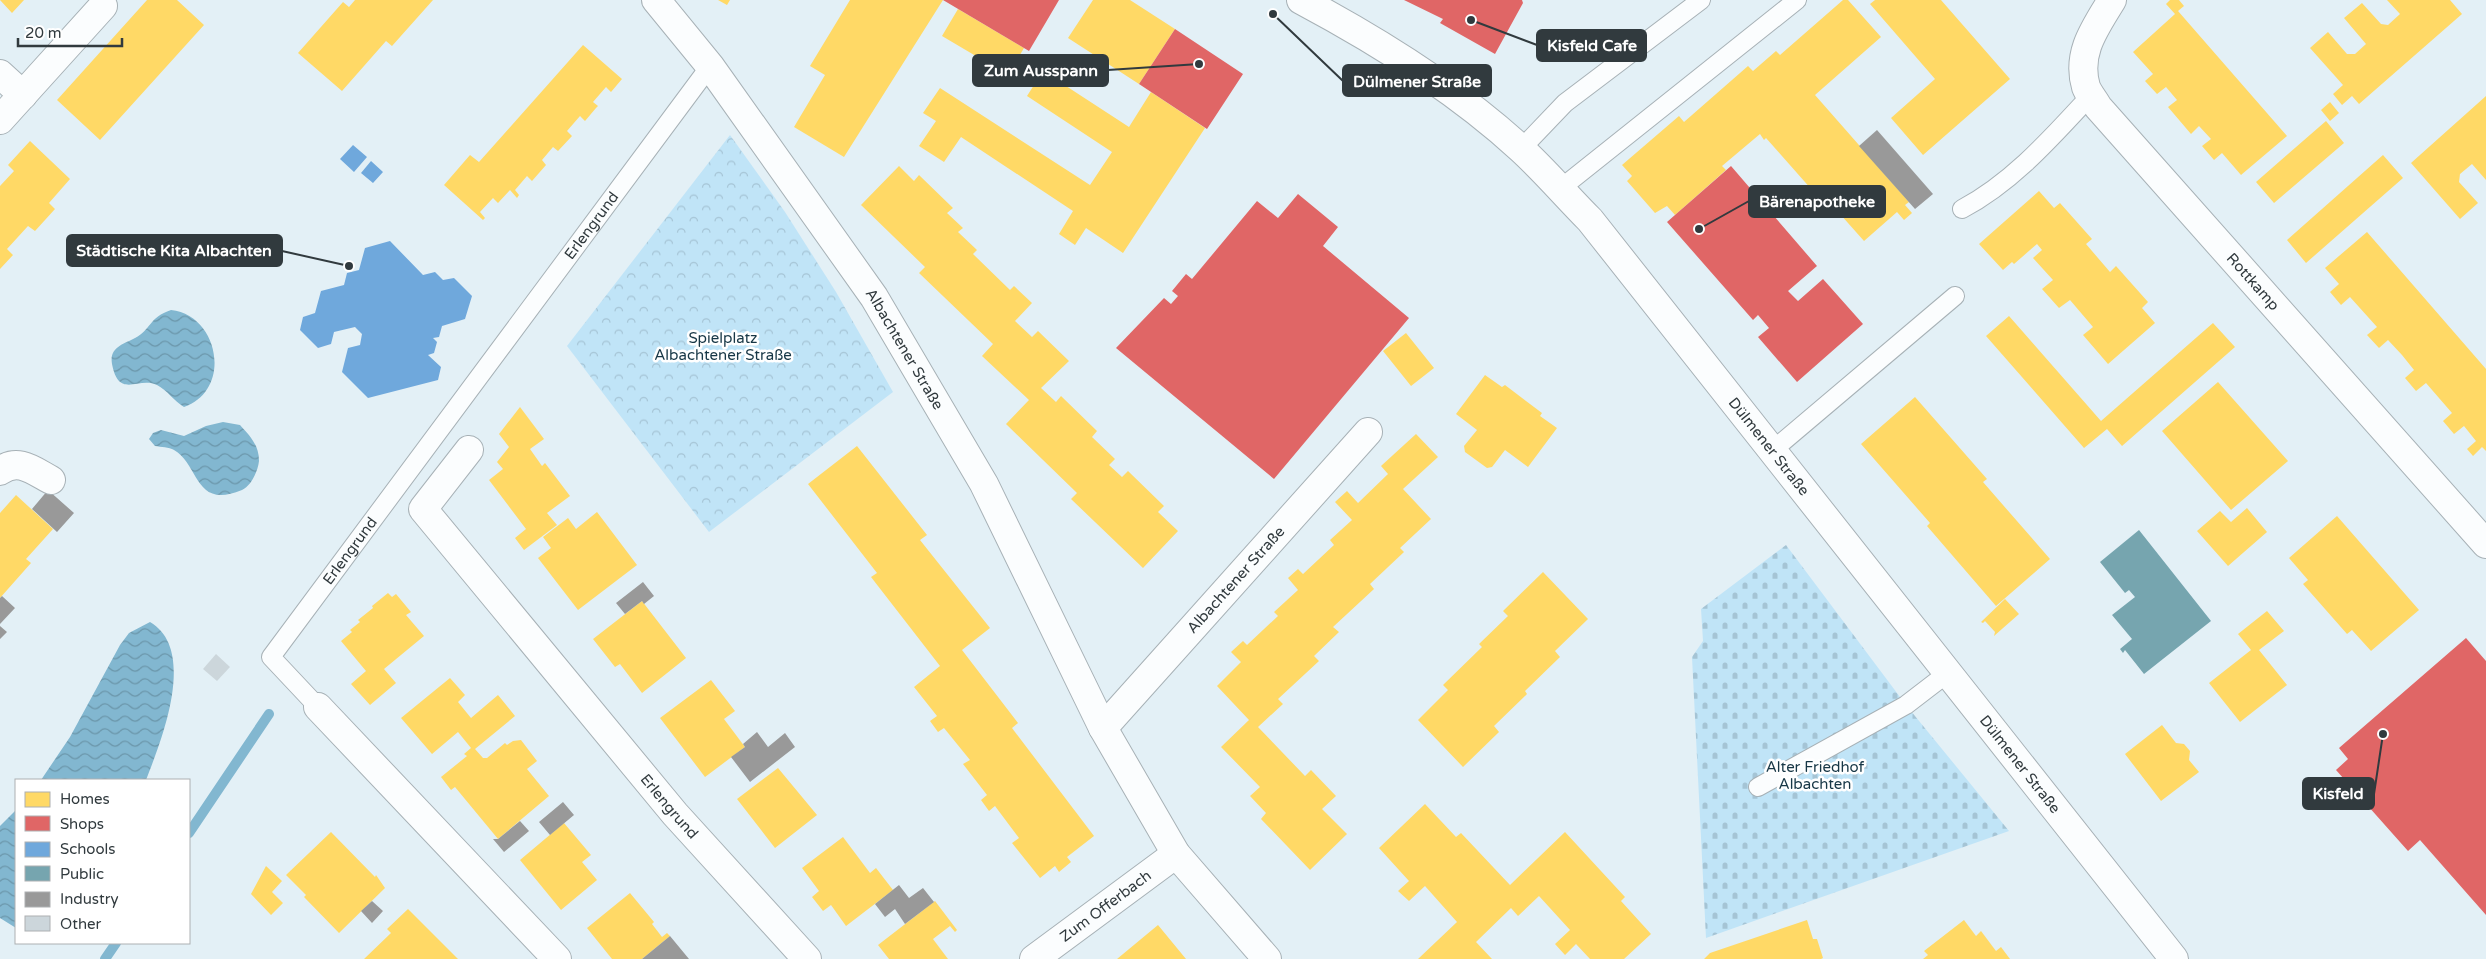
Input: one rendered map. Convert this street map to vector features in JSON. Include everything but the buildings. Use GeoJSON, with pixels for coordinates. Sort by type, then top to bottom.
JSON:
{"type":"FeatureCollection","features":[{"type":"Feature","properties":{"kind":"street","name":"Albachtener Straße"},"geometry":{"type":"LineString","coordinates":[[656,0],[710,66],[874,297],[984,484],[1103,728],[1176,854],[1267,959]]}},
{"type":"Feature","properties":{"kind":"street","name":"Dülmener Straße"},"geometry":{"type":"LineString","coordinates":[[1301,0],[1414,67],[1483,117],[1521,149],[1560,189],[1607,241],[2174,959]]}},
{"type":"Feature","properties":{"kind":"street","name":"Rottkamp"},"geometry":{"type":"LineString","coordinates":[[2109,1],[2086,44],[2083,66],[2087,88],[2098,107],[2485,540]]}},
{"type":"Feature","properties":{"kind":"street"},"geometry":{"type":"LineString","coordinates":[[0,120],[103,6]]}},
{"type":"Feature","properties":{"kind":"street"},"geometry":{"type":"LineString","coordinates":[[0,74],[23,94]]}},
{"type":"Feature","properties":{"kind":"street","name":"Albachtener Straße"},"geometry":{"type":"LineString","coordinates":[[1103,728],[1368,432]]}},
{"type":"Feature","properties":{"kind":"street","name":"Erlengrund"},"geometry":{"type":"LineString","coordinates":[[469,450],[424,509],[675,814],[807,959]]}},
{"type":"Feature","properties":{"kind":"street"},"geometry":{"type":"LineString","coordinates":[[0,471],[6,466],[22,464],[51,480]]}},
{"type":"Feature","properties":{"kind":"street","name":"Erlengrund"},"geometry":{"type":"LineString","coordinates":[[318,707],[556,959]]}},
{"type":"Feature","properties":{"kind":"street","name":"Zum Offerbach"},"geometry":{"type":"LineString","coordinates":[[1034,959],[1176,854]]}},
{"type":"Feature","properties":{"kind":"lane"},"geometry":{"type":"LineString","coordinates":[[1521,149],[1564,103],[1701,0]]}},
{"type":"Feature","properties":{"kind":"lane"},"geometry":{"type":"LineString","coordinates":[[1560,189],[1797,0]]}},
{"type":"Feature","properties":{"kind":"lane","name":"Erlengrund"},"geometry":{"type":"LineString","coordinates":[[318,707],[271,658],[400,482],[678,112],[710,66]]}},
{"type":"Feature","properties":{"kind":"lane"},"geometry":{"type":"LineString","coordinates":[[1962,209],[1980,199],[2034,156],[2091,95]]}},
{"type":"Feature","properties":{"kind":"lane"},"geometry":{"type":"LineString","coordinates":[[1772,450],[1955,296]]}},
{"type":"Feature","properties":{"kind":"lane"},"geometry":{"type":"LineString","coordinates":[[1758,787],[1906,705],[1949,672]]}},
{"type":"Feature","properties":{"kind":"green space","name":"Spielplatz Albachtener Straße"},"geometry":{"type":"Polygon","coordinates":[[[730,135],[785,212],[836,292],[893,392],[709,532],[567,346],[730,135]]]}},
{"type":"Feature","properties":{"kind":"green space","name":"Alter Friedhof Albachten"},"geometry":{"type":"Polygon","coordinates":[[[1786,545],[1906,705],[2009,831],[1706,938],[1692,657],[1703,641],[1701,609],[1786,545]]]}},
{"type":"Feature","properties":{"kind":"water"},"geometry":{"type":"Polygon","coordinates":[[[171,310],[187,315],[200,325],[209,338],[214,354],[214,370],[209,385],[199,398],[184,407],[157,385],[150,383],[124,384],[115,375],[112,364],[113,354],[118,347],[140,335],[158,316],[171,310]]]}},
{"type":"Feature","properties":{"kind":"water"},"geometry":{"type":"Polygon","coordinates":[[[223,422],[240,425],[256,445],[259,455],[256,474],[251,482],[242,490],[226,495],[215,494],[206,490],[182,457],[172,449],[155,446],[149,439],[153,433],[161,430],[184,436],[206,426],[223,422]]]}},
{"type":"Feature","properties":{"kind":"water"},"geometry":{"type":"Polygon","coordinates":[[[150,622],[164,635],[172,653],[174,674],[172,697],[160,743],[146,779],[42,779],[70,737],[120,645],[129,633],[150,622]]]}},
{"type":"Feature","properties":{"kind":"water"},"geometry":{"type":"Polygon","coordinates":[[[15,811],[15,927],[0,918],[0,826],[15,811]]]}},
{"type":"Feature","properties":{"kind":"waterway"},"geometry":{"type":"LineString","coordinates":[[190,832],[269,714]]}},
{"type":"Feature","properties":{"kind":"waterway"},"geometry":{"type":"LineString","coordinates":[[105,959],[115,944]]}},
{"type":"Feature","properties":{"kind":"place","name":"Dülmener Straße"},"geometry":{"type":"Point","coordinates":[1273,14]}},
{"type":"Feature","properties":{"kind":"place","name":"Kisfeld Cafe"},"geometry":{"type":"Point","coordinates":[1471,20]}},
{"type":"Feature","properties":{"kind":"place","name":"Zum Ausspann"},"geometry":{"type":"Point","coordinates":[1199,64]}},
{"type":"Feature","properties":{"kind":"place","name":"Bärenapotheke"},"geometry":{"type":"Point","coordinates":[1699,229]}},
{"type":"Feature","properties":{"kind":"place","name":"Städtische Kita Albachten"},"geometry":{"type":"Point","coordinates":[349,266]}},
{"type":"Feature","properties":{"kind":"place","name":"Kisfeld"},"geometry":{"type":"Point","coordinates":[2383,734]}}]}
